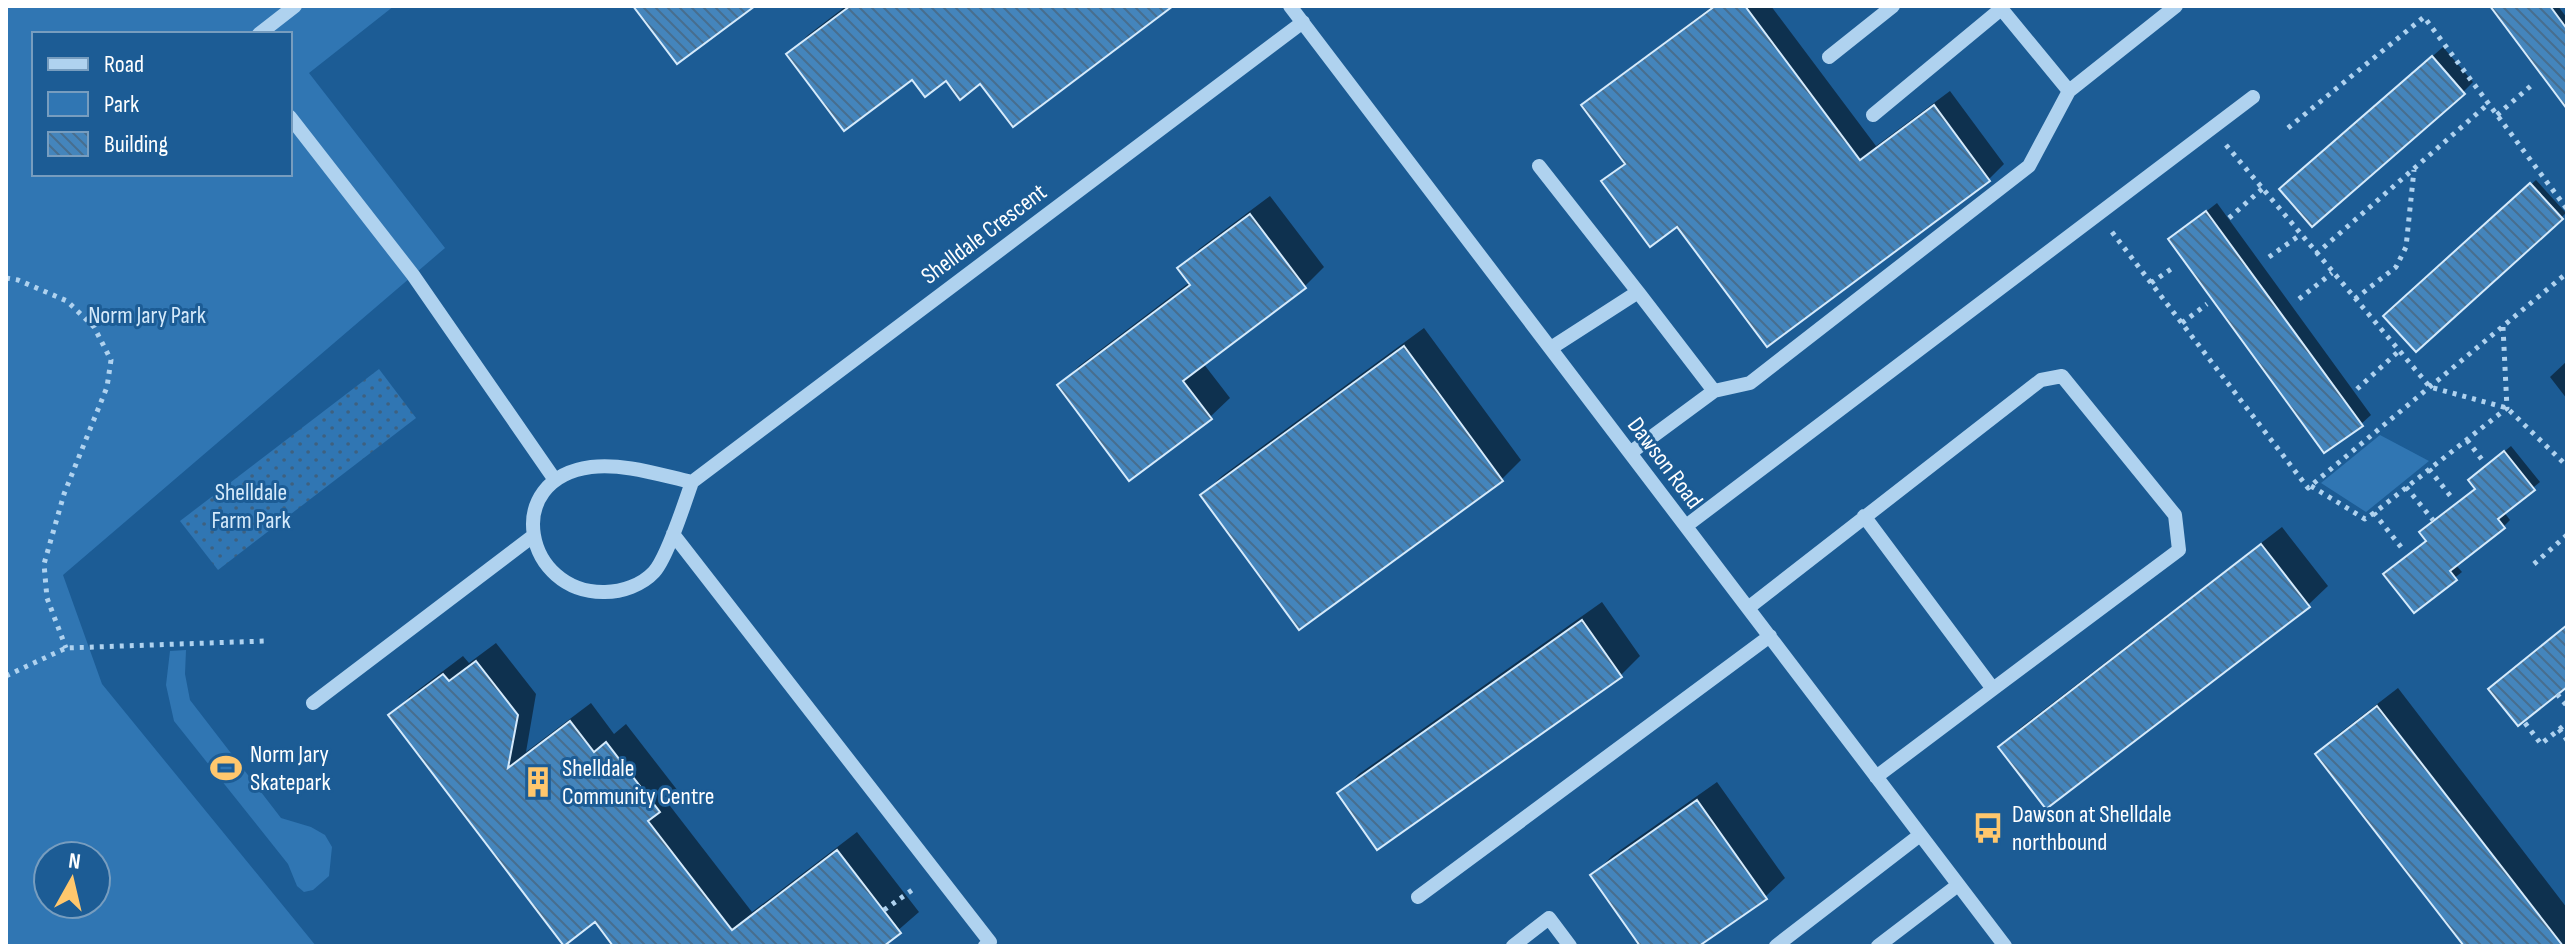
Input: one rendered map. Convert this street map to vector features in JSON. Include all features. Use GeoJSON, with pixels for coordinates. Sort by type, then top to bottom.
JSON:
{"type":"FeatureCollection","features":[{"type":"Feature","properties":{"kind":"street"},"geometry":{"type":"LineString","coordinates":[[262,32],[295,6]]}},
{"type":"Feature","properties":{"kind":"street","name":"Dawson Road"},"geometry":{"type":"LineString","coordinates":[[1290,6],[2005,946]]}},
{"type":"Feature","properties":{"kind":"street"},"geometry":{"type":"LineString","coordinates":[[1829,57],[1893,6]]}},
{"type":"Feature","properties":{"kind":"street"},"geometry":{"type":"LineString","coordinates":[[1630,453],[1714,391],[1750,383],[2029,166],[2069,91],[2176,6]]}},
{"type":"Feature","properties":{"kind":"street"},"geometry":{"type":"LineString","coordinates":[[1873,115],[2000,8],[2069,91]]}},
{"type":"Feature","properties":{"kind":"street","name":"Shelldale Crescent"},"geometry":{"type":"LineString","coordinates":[[692,482],[1303,22]]}},
{"type":"Feature","properties":{"kind":"street"},"geometry":{"type":"LineString","coordinates":[[1686,526],[2253,97]]}},
{"type":"Feature","properties":{"kind":"street"},"geometry":{"type":"LineString","coordinates":[[292,120],[413,275],[555,480]]}},
{"type":"Feature","properties":{"kind":"street"},"geometry":{"type":"LineString","coordinates":[[1539,166],[1714,391]]}},
{"type":"Feature","properties":{"kind":"street"},"geometry":{"type":"LineString","coordinates":[[1551,348],[1638,292]]}},
{"type":"Feature","properties":{"kind":"street"},"geometry":{"type":"LineString","coordinates":[[1748,608],[2041,380],[2062,376],[2175,515],[2179,550],[1876,777]]}},
{"type":"Feature","properties":{"kind":"street"},"geometry":{"type":"LineString","coordinates":[[629,468],[692,482],[656,571],[637,584],[617,592],[574,588],[542,559],[533,536],[532,515],[541,495],[555,480],[574,470],[629,468]]}},
{"type":"Feature","properties":{"kind":"street"},"geometry":{"type":"LineString","coordinates":[[1864,516],[1993,689]]}},
{"type":"Feature","properties":{"kind":"street"},"geometry":{"type":"LineString","coordinates":[[673,534],[988,944]]}},
{"type":"Feature","properties":{"kind":"street"},"geometry":{"type":"LineString","coordinates":[[313,703],[533,536]]}},
{"type":"Feature","properties":{"kind":"street"},"geometry":{"type":"LineString","coordinates":[[1418,897],[1770,636]]}},
{"type":"Feature","properties":{"kind":"street"},"geometry":{"type":"LineString","coordinates":[[1776,946],[1920,835]]}},
{"type":"Feature","properties":{"kind":"street"},"geometry":{"type":"LineString","coordinates":[[1878,946],[1958,885]]}},
{"type":"Feature","properties":{"kind":"street"},"geometry":{"type":"LineString","coordinates":[[1513,946],[1549,918],[1570,946]]}},
{"type":"Feature","properties":{"kind":"path"},"geometry":{"type":"LineString","coordinates":[[2288,128],[2424,17],[2567,209]]}},
{"type":"Feature","properties":{"kind":"path"},"geometry":{"type":"LineString","coordinates":[[2497,115],[2533,84]]}},
{"type":"Feature","properties":{"kind":"path"},"geometry":{"type":"LineString","coordinates":[[2316,254],[2488,104]]}},
{"type":"Feature","properties":{"kind":"path"},"geometry":{"type":"LineString","coordinates":[[2212,128],[2430,387],[2507,408],[2567,466]]}},
{"type":"Feature","properties":{"kind":"path"},"geometry":{"type":"LineString","coordinates":[[2355,299],[2396,267],[2406,247],[2414,169]]}},
{"type":"Feature","properties":{"kind":"path"},"geometry":{"type":"LineString","coordinates":[[2229,218],[2262,189]]}},
{"type":"Feature","properties":{"kind":"path"},"geometry":{"type":"LineString","coordinates":[[2098,214],[2308,488],[2311,486],[2365,519],[2507,408]]}},
{"type":"Feature","properties":{"kind":"path"},"geometry":{"type":"LineString","coordinates":[[2269,257],[2300,235]]}},
{"type":"Feature","properties":{"kind":"path"},"geometry":{"type":"LineString","coordinates":[[2151,283],[2174,267]]}},
{"type":"Feature","properties":{"kind":"path"},"geometry":{"type":"LineString","coordinates":[[2299,299],[2332,273]]}},
{"type":"Feature","properties":{"kind":"path"},"geometry":{"type":"LineString","coordinates":[[2311,486],[2567,273]]}},
{"type":"Feature","properties":{"kind":"path"},"geometry":{"type":"LineString","coordinates":[[6,278],[67,301],[94,327],[111,360],[107,387],[64,494],[44,564],[47,598],[66,648]]}},
{"type":"Feature","properties":{"kind":"path"},"geometry":{"type":"LineString","coordinates":[[2182,323],[2207,304]]}},
{"type":"Feature","properties":{"kind":"path"},"geometry":{"type":"LineString","coordinates":[[2503,326],[2507,408]]}},
{"type":"Feature","properties":{"kind":"path"},"geometry":{"type":"LineString","coordinates":[[2357,389],[2399,351]]}},
{"type":"Feature","properties":{"kind":"path"},"geometry":{"type":"LineString","coordinates":[[2467,440],[2483,461]]}},
{"type":"Feature","properties":{"kind":"path"},"geometry":{"type":"LineString","coordinates":[[2429,469],[2452,498]]}},
{"type":"Feature","properties":{"kind":"path"},"geometry":{"type":"LineString","coordinates":[[2406,487],[2433,520]]}},
{"type":"Feature","properties":{"kind":"path"},"geometry":{"type":"LineString","coordinates":[[2374,513],[2401,547]]}},
{"type":"Feature","properties":{"kind":"path"},"geometry":{"type":"LineString","coordinates":[[2534,564],[2567,535]]}},
{"type":"Feature","properties":{"kind":"path"},"geometry":{"type":"LineString","coordinates":[[6,676],[66,648],[265,641]]}},
{"type":"Feature","properties":{"kind":"path"},"geometry":{"type":"LineString","coordinates":[[2557,694],[2567,706]]}},
{"type":"Feature","properties":{"kind":"path"},"geometry":{"type":"LineString","coordinates":[[2525,723],[2541,744],[2567,723]]}},
{"type":"Feature","properties":{"kind":"path"},"geometry":{"type":"LineString","coordinates":[[2559,729],[2567,740]]}},
{"type":"Feature","properties":{"kind":"path"},"geometry":{"type":"LineString","coordinates":[[884,910],[915,888]]}},
{"type":"Feature","properties":{"kind":"green space","name":"Norm Jary Park"},"geometry":{"type":"Polygon","coordinates":[[[6,6],[394,6],[309,73],[445,248],[63,575],[102,684],[316,946],[6,946],[6,6]]]}},
{"type":"Feature","properties":{"kind":"green space","name":"Shelldale Farm Park"},"geometry":{"type":"Polygon","coordinates":[[[379,369],[416,418],[218,570],[180,521],[379,369]]]}},
{"type":"Feature","properties":{"kind":"green space"},"geometry":{"type":"Polygon","coordinates":[[[2380,435],[2429,461],[2366,512],[2321,483],[2380,435]]]}},
{"type":"Feature","properties":{"kind":"green space","name":"Norm Jary Skatepark"},"geometry":{"type":"Polygon","coordinates":[[[186,650],[185,674],[190,700],[281,818],[311,827],[325,835],[332,847],[329,876],[313,890],[304,892],[297,886],[288,864],[174,721],[166,685],[170,651],[186,650]]]}},
{"type":"Feature","properties":{"kind":"building"},"geometry":{"type":"Polygon","coordinates":[[[633,6],[755,6],[677,64],[633,6]]]}},
{"type":"Feature","properties":{"kind":"building"},"geometry":{"type":"Polygon","coordinates":[[[850,6],[1173,6],[1013,127],[980,84],[960,100],[946,81],[925,97],[912,80],[844,131],[786,54],[850,6]]]}},
{"type":"Feature","properties":{"kind":"building"},"geometry":{"type":"Polygon","coordinates":[[[1715,6],[1745,6],[1860,160],[1934,105],[1990,181],[1767,347],[1677,227],[1650,247],[1601,181],[1625,164],[1581,105],[1715,6]]]}},
{"type":"Feature","properties":{"kind":"building"},"geometry":{"type":"Polygon","coordinates":[[[2490,6],[2550,6],[2567,29],[2567,109],[2490,6]]]}},
{"type":"Feature","properties":{"kind":"building"},"geometry":{"type":"Polygon","coordinates":[[[2432,56],[2465,94],[2312,227],[2279,189],[2432,56]]]}},
{"type":"Feature","properties":{"kind":"building"},"geometry":{"type":"Polygon","coordinates":[[[2530,183],[2563,219],[2416,352],[2383,316],[2530,183]]]}},
{"type":"Feature","properties":{"kind":"building"},"geometry":{"type":"Polygon","coordinates":[[[2206,211],[2363,426],[2324,453],[2168,239],[2206,211]]]}},
{"type":"Feature","properties":{"kind":"building"},"geometry":{"type":"Polygon","coordinates":[[[1250,214],[1306,288],[1183,381],[1212,419],[1129,481],[1057,385],[1190,285],[1177,268],[1250,214]]]}},
{"type":"Feature","properties":{"kind":"building"},"geometry":{"type":"Polygon","coordinates":[[[1404,346],[1503,481],[1299,630],[1200,495],[1404,346]]]}},
{"type":"Feature","properties":{"kind":"building"},"geometry":{"type":"Polygon","coordinates":[[[2504,451],[2535,490],[2498,519],[2505,528],[2450,571],[2457,580],[2414,613],[2383,574],[2426,541],[2419,532],[2475,489],[2468,480],[2504,451]]]}},
{"type":"Feature","properties":{"kind":"building"},"geometry":{"type":"Polygon","coordinates":[[[2261,544],[2310,607],[2046,809],[1998,747],[2261,544]]]}},
{"type":"Feature","properties":{"kind":"building"},"geometry":{"type":"Polygon","coordinates":[[[1582,620],[1622,677],[1377,850],[1337,793],[1582,620]]]}},
{"type":"Feature","properties":{"kind":"building"},"geometry":{"type":"Polygon","coordinates":[[[2567,625],[2567,687],[2518,726],[2488,689],[2567,625]]]}},
{"type":"Feature","properties":{"kind":"building","name":"Shelldale Community Centre"},"geometry":{"type":"Polygon","coordinates":[[[476,661],[518,715],[508,768],[570,721],[594,752],[606,742],[660,812],[648,821],[732,930],[837,850],[901,933],[884,946],[613,946],[595,922],[564,946],[388,715],[443,674],[449,681],[476,661]]]}},
{"type":"Feature","properties":{"kind":"building"},"geometry":{"type":"Polygon","coordinates":[[[2377,706],[2563,946],[2464,946],[2315,754],[2377,706]]]}},
{"type":"Feature","properties":{"kind":"building"},"geometry":{"type":"Polygon","coordinates":[[[1697,800],[1767,899],[1699,946],[1640,946],[1590,875],[1697,800]]]}},
{"type":"Feature","properties":{"kind":"place","name":"Norm Jary Skatepark"},"geometry":{"type":"Point","coordinates":[226,768]}},
{"type":"Feature","properties":{"kind":"place","name":"Shelldale Community Centre"},"geometry":{"type":"Point","coordinates":[538,782]}},
{"type":"Feature","properties":{"kind":"place","name":"Dawson at Shelldale northbound"},"geometry":{"type":"Point","coordinates":[1988,828]}}]}
